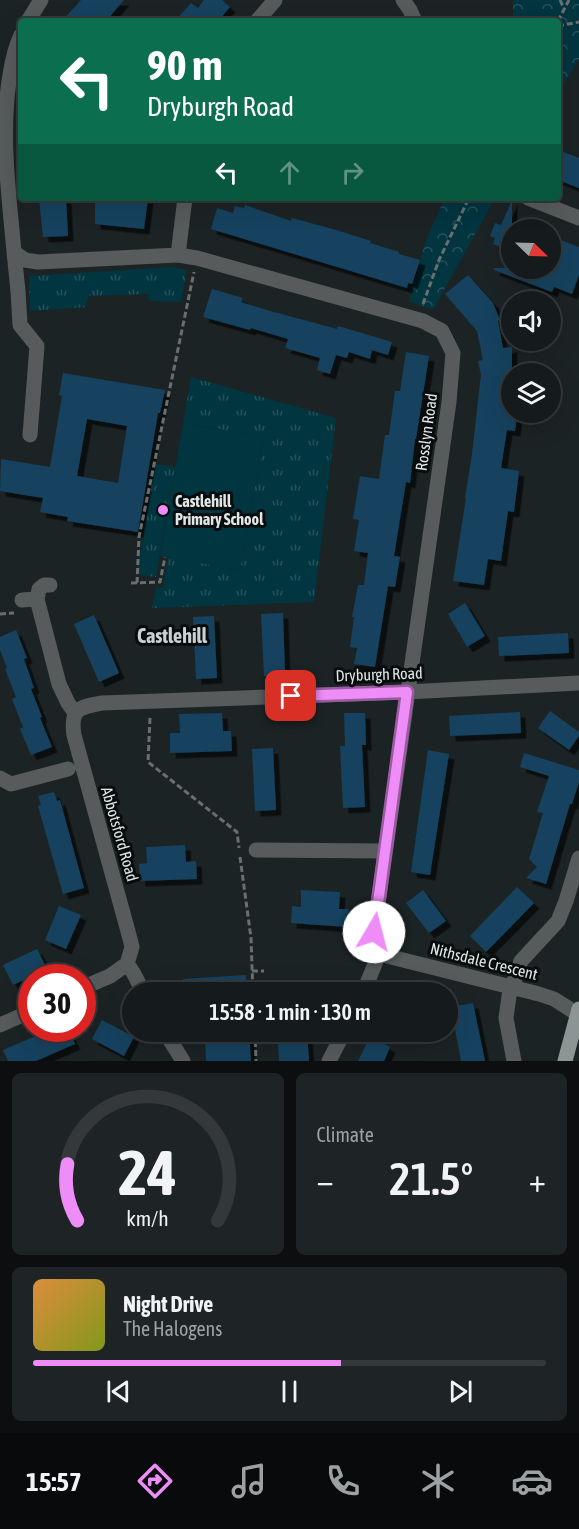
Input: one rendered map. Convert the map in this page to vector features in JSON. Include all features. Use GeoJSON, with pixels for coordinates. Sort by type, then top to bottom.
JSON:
{"type":"FeatureCollection","features":[{"type":"Feature","properties":{"kind":"main road"},"geometry":{"type":"LineString","coordinates":[[565,1061],[579,1013]]}},
{"type":"Feature","properties":{"kind":"street"},"geometry":{"type":"LineString","coordinates":[[30,18],[41,0]]}},
{"type":"Feature","properties":{"kind":"street"},"geometry":{"type":"LineString","coordinates":[[260,18],[275,0]]}},
{"type":"Feature","properties":{"kind":"street"},"geometry":{"type":"LineString","coordinates":[[403,0],[414,18]]}},
{"type":"Feature","properties":{"kind":"street"},"geometry":{"type":"LineString","coordinates":[[18,44],[12,62],[7,94],[5,200],[14,252],[20,325],[38,346],[30,435]]}},
{"type":"Feature","properties":{"kind":"street"},"geometry":{"type":"LineString","coordinates":[[178,255],[185,201]]}},
{"type":"Feature","properties":{"kind":"street"},"geometry":{"type":"LineString","coordinates":[[536,201],[579,218]]}},
{"type":"Feature","properties":{"kind":"street","name":"Rosslyn Road"},"geometry":{"type":"LineString","coordinates":[[14,252],[25,260],[38,262],[178,255],[198,258],[417,320],[442,331],[453,353],[449,402],[374,932],[374,942],[378,952]]}},
{"type":"Feature","properties":{"kind":"street"},"geometry":{"type":"LineString","coordinates":[[50,585],[44,585],[30,599],[59,684],[75,713]]}},
{"type":"Feature","properties":{"kind":"street","name":"Dryburgh Road"},"geometry":{"type":"LineString","coordinates":[[75,713],[82,706],[102,703],[579,683]]}},
{"type":"Feature","properties":{"kind":"street","name":"Abbotsford Road"},"geometry":{"type":"LineString","coordinates":[[75,713],[72,721],[74,735],[132,946],[127,964]]}},
{"type":"Feature","properties":{"kind":"street"},"geometry":{"type":"LineString","coordinates":[[0,778],[11,784],[68,769]]}},
{"type":"Feature","properties":{"kind":"street"},"geometry":{"type":"LineString","coordinates":[[256,850],[385,850]]}},
{"type":"Feature","properties":{"kind":"street"},"geometry":{"type":"LineString","coordinates":[[514,1061],[506,1018],[509,996],[521,961],[558,921],[579,858]]}},
{"type":"Feature","properties":{"kind":"street"},"geometry":{"type":"LineString","coordinates":[[368,982],[378,952]]}},
{"type":"Feature","properties":{"kind":"street","name":"Nithsdale Crescent"},"geometry":{"type":"LineString","coordinates":[[378,952],[554,999],[579,1013]]}},
{"type":"Feature","properties":{"kind":"street"},"geometry":{"type":"LineString","coordinates":[[96,982],[110,976],[127,964],[139,982]]}},
{"type":"Feature","properties":{"kind":"street"},"geometry":{"type":"LineString","coordinates":[[0,1025],[18,1017]]}},
{"type":"Feature","properties":{"kind":"street"},"geometry":{"type":"LineString","coordinates":[[171,1042],[183,1061]]}},
{"type":"Feature","properties":{"kind":"street"},"geometry":{"type":"LineString","coordinates":[[329,1061],[339,1042]]}},
{"type":"Feature","properties":{"kind":"path"},"geometry":{"type":"LineString","coordinates":[[560,0],[564,9]]}},
{"type":"Feature","properties":{"kind":"path"},"geometry":{"type":"LineString","coordinates":[[560,18],[569,0]]}},
{"type":"Feature","properties":{"kind":"path"},"geometry":{"type":"LineString","coordinates":[[561,25],[579,22]]}},
{"type":"Feature","properties":{"kind":"path"},"geometry":{"type":"LineString","coordinates":[[417,320],[440,260],[468,201]]}},
{"type":"Feature","properties":{"kind":"path"},"geometry":{"type":"LineString","coordinates":[[137,583],[139,537],[194,271]]}},
{"type":"Feature","properties":{"kind":"path"},"geometry":{"type":"LineString","coordinates":[[131,583],[160,582],[165,557]]}},
{"type":"Feature","properties":{"kind":"path"},"geometry":{"type":"LineString","coordinates":[[151,701],[148,762],[237,832],[251,938],[252,982]]}},
{"type":"Feature","properties":{"kind":"path"},"geometry":{"type":"LineString","coordinates":[[252,971],[264,971]]}},
{"type":"Feature","properties":{"kind":"path"},"geometry":{"type":"LineString","coordinates":[[255,1042],[256,1061]]}},
{"type":"Feature","properties":{"kind":"green space"},"geometry":{"type":"Polygon","coordinates":[[[513,0],[579,0],[579,59],[561,88],[561,18],[513,18],[513,0]]]}},
{"type":"Feature","properties":{"kind":"green space"},"geometry":{"type":"Polygon","coordinates":[[[444,201],[493,201],[433,310],[409,301],[426,240],[444,201]]]}},
{"type":"Feature","properties":{"kind":"green space"},"geometry":{"type":"Polygon","coordinates":[[[171,267],[187,270],[181,302],[149,301],[148,294],[89,296],[85,307],[30,311],[29,276],[171,267]]]}},
{"type":"Feature","properties":{"kind":"green space"},"geometry":{"type":"Polygon","coordinates":[[[191,377],[336,418],[314,602],[152,608],[156,587],[163,588],[168,557],[240,570],[264,437],[183,423],[191,377]]]}},
{"type":"Feature","properties":{"kind":"green space"},"geometry":{"type":"Polygon","coordinates":[[[183,423],[264,437],[240,570],[160,556],[183,423]]]}},
{"type":"Feature","properties":{"kind":"green space"},"geometry":{"type":"Polygon","coordinates":[[[155,464],[175,467],[156,577],[139,575],[138,567],[155,464]]]}},
{"type":"Feature","properties":{"kind":"building"},"geometry":{"type":"Polygon","coordinates":[[[81,0],[124,0],[109,18],[65,18],[81,0]]]}},
{"type":"Feature","properties":{"kind":"building"},"geometry":{"type":"Polygon","coordinates":[[[204,0],[222,0],[230,7],[221,18],[178,18],[191,3],[198,8],[204,0]]]}},
{"type":"Feature","properties":{"kind":"building"},"geometry":{"type":"Polygon","coordinates":[[[561,151],[579,158],[579,188],[561,181],[561,151]]]}},
{"type":"Feature","properties":{"kind":"building"},"geometry":{"type":"Polygon","coordinates":[[[39,201],[66,201],[68,236],[43,237],[39,201]]]}},
{"type":"Feature","properties":{"kind":"building"},"geometry":{"type":"Polygon","coordinates":[[[95,201],[148,201],[144,229],[95,224],[95,201]]]}},
{"type":"Feature","properties":{"kind":"building"},"geometry":{"type":"Polygon","coordinates":[[[512,201],[512,219],[504,219],[512,201]]]}},
{"type":"Feature","properties":{"kind":"building"},"geometry":{"type":"Polygon","coordinates":[[[245,205],[291,221],[292,218],[371,241],[370,243],[420,260],[412,284],[408,283],[407,288],[211,229],[217,208],[233,213],[235,206],[244,208],[245,205]]]}},
{"type":"Feature","properties":{"kind":"building"},"geometry":{"type":"Polygon","coordinates":[[[495,223],[501,225],[501,247],[493,244],[495,238],[490,236],[495,223]]]}},
{"type":"Feature","properties":{"kind":"building"},"geometry":{"type":"Polygon","coordinates":[[[561,240],[579,247],[579,275],[572,294],[554,287],[552,291],[518,279],[561,279],[561,240]]]}},
{"type":"Feature","properties":{"kind":"building"},"geometry":{"type":"Polygon","coordinates":[[[494,268],[501,268],[501,273],[494,270],[494,268]]]}},
{"type":"Feature","properties":{"kind":"building"},"geometry":{"type":"Polygon","coordinates":[[[468,275],[493,303],[500,320],[498,321],[501,351],[512,351],[512,363],[501,363],[501,423],[516,423],[515,431],[507,430],[501,468],[519,471],[514,512],[508,511],[501,561],[488,559],[484,585],[453,581],[481,375],[478,361],[483,360],[477,331],[445,294],[468,275]]]}},
{"type":"Feature","properties":{"kind":"building"},"geometry":{"type":"Polygon","coordinates":[[[212,289],[243,298],[241,302],[270,311],[337,329],[338,326],[392,342],[388,355],[372,350],[370,359],[349,352],[347,358],[336,355],[330,374],[317,370],[320,358],[285,348],[288,339],[203,317],[212,289]]]}},
{"type":"Feature","properties":{"kind":"building"},"geometry":{"type":"Polygon","coordinates":[[[406,352],[429,356],[410,483],[406,482],[394,556],[400,557],[395,587],[388,586],[375,667],[354,664],[357,648],[350,647],[354,617],[352,617],[358,585],[364,585],[368,553],[354,551],[359,520],[353,519],[360,476],[379,479],[385,435],[389,435],[395,391],[400,391],[406,352]]]}},
{"type":"Feature","properties":{"kind":"building"},"geometry":{"type":"Polygon","coordinates":[[[63,373],[165,390],[160,413],[158,413],[138,532],[67,521],[68,517],[40,512],[43,498],[0,491],[1,459],[50,467],[62,396],[59,395],[63,373]],[[87,419],[77,476],[118,483],[127,426],[87,419]]]}},
{"type":"Feature","properties":{"kind":"building"},"geometry":{"type":"Polygon","coordinates":[[[465,603],[485,636],[467,647],[448,614],[465,603]]]}},
{"type":"Feature","properties":{"kind":"building"},"geometry":{"type":"Polygon","coordinates":[[[283,613],[285,675],[264,676],[261,614],[283,613]]]}},
{"type":"Feature","properties":{"kind":"building"},"geometry":{"type":"Polygon","coordinates":[[[94,615],[119,673],[99,682],[74,624],[94,615]]]}},
{"type":"Feature","properties":{"kind":"building"},"geometry":{"type":"Polygon","coordinates":[[[214,616],[217,678],[196,679],[193,617],[214,616]]]}},
{"type":"Feature","properties":{"kind":"building"},"geometry":{"type":"Polygon","coordinates":[[[16,630],[27,658],[24,659],[34,688],[31,689],[52,747],[31,755],[20,729],[23,727],[12,699],[16,697],[0,650],[0,637],[16,630]]]}},
{"type":"Feature","properties":{"kind":"building"},"geometry":{"type":"Polygon","coordinates":[[[568,633],[569,653],[499,656],[498,637],[568,633]]]}},
{"type":"Feature","properties":{"kind":"building"},"geometry":{"type":"Polygon","coordinates":[[[550,711],[579,732],[579,736],[569,750],[538,728],[550,711]]]}},
{"type":"Feature","properties":{"kind":"building"},"geometry":{"type":"Polygon","coordinates":[[[520,712],[521,733],[450,736],[449,716],[520,712]]]}},
{"type":"Feature","properties":{"kind":"building"},"geometry":{"type":"Polygon","coordinates":[[[222,713],[223,731],[231,731],[232,751],[170,753],[170,733],[180,733],[179,714],[222,713]]]}},
{"type":"Feature","properties":{"kind":"building"},"geometry":{"type":"Polygon","coordinates":[[[344,713],[365,713],[366,745],[362,745],[365,807],[343,808],[340,746],[345,746],[344,713]]]}},
{"type":"Feature","properties":{"kind":"building"},"geometry":{"type":"Polygon","coordinates":[[[273,748],[276,810],[255,811],[252,749],[273,748]]]}},
{"type":"Feature","properties":{"kind":"building"},"geometry":{"type":"Polygon","coordinates":[[[428,750],[449,754],[430,875],[411,872],[428,750]]]}},
{"type":"Feature","properties":{"kind":"building"},"geometry":{"type":"Polygon","coordinates":[[[524,753],[579,770],[579,782],[546,884],[526,878],[537,867],[529,859],[543,813],[537,812],[549,776],[520,767],[524,753]]]}},
{"type":"Feature","properties":{"kind":"building"},"geometry":{"type":"Polygon","coordinates":[[[54,792],[57,801],[60,800],[84,888],[63,894],[38,806],[41,805],[38,796],[54,792]]]}},
{"type":"Feature","properties":{"kind":"building"},"geometry":{"type":"Polygon","coordinates":[[[185,845],[186,862],[196,861],[197,879],[140,881],[139,864],[147,863],[146,847],[185,845]]]}},
{"type":"Feature","properties":{"kind":"building"},"geometry":{"type":"Polygon","coordinates":[[[517,887],[534,903],[486,952],[470,936],[517,887]]]}},
{"type":"Feature","properties":{"kind":"building"},"geometry":{"type":"Polygon","coordinates":[[[301,890],[340,892],[339,909],[349,909],[348,927],[291,923],[292,906],[301,907],[301,890]]]}},
{"type":"Feature","properties":{"kind":"building"},"geometry":{"type":"Polygon","coordinates":[[[423,890],[446,921],[429,933],[406,903],[423,890]]]}},
{"type":"Feature","properties":{"kind":"building"},"geometry":{"type":"Polygon","coordinates":[[[59,906],[81,915],[66,949],[45,940],[59,906]]]}},
{"type":"Feature","properties":{"kind":"building"},"geometry":{"type":"Polygon","coordinates":[[[37,949],[44,964],[18,964],[18,983],[13,985],[3,965],[37,949]]]}},
{"type":"Feature","properties":{"kind":"building"},"geometry":{"type":"Polygon","coordinates":[[[246,975],[246,982],[183,982],[183,979],[246,975]]]}},
{"type":"Feature","properties":{"kind":"building"},"geometry":{"type":"Polygon","coordinates":[[[473,1003],[485,1061],[461,1061],[457,1042],[458,1006],[473,1003]]]}},
{"type":"Feature","properties":{"kind":"building"},"geometry":{"type":"Polygon","coordinates":[[[102,1020],[122,1031],[122,1042],[131,1042],[124,1056],[96,1041],[96,1031],[102,1020]]]}},
{"type":"Feature","properties":{"kind":"building"},"geometry":{"type":"Polygon","coordinates":[[[22,1042],[74,1042],[75,1044],[36,1061],[8,1061],[3,1050],[22,1042]]]}},
{"type":"Feature","properties":{"kind":"building"},"geometry":{"type":"Polygon","coordinates":[[[205,1042],[250,1042],[251,1061],[206,1061],[205,1042]]]}},
{"type":"Feature","properties":{"kind":"building"},"geometry":{"type":"Polygon","coordinates":[[[278,1042],[308,1042],[309,1061],[279,1061],[278,1042]]]}},
{"type":"Feature","properties":{"kind":"building"},"geometry":{"type":"Polygon","coordinates":[[[368,1042],[380,1042],[390,1047],[384,1061],[358,1061],[368,1042]]]}},
{"type":"Feature","properties":{"kind":"place","name":"Castlehill Primary School"},"geometry":{"type":"Point","coordinates":[163,510]}},
{"type":"Feature","properties":{"kind":"district","name":"Castlehill"},"geometry":{"type":"Point","coordinates":[172,636]}},
{"type":"Feature","properties":{"kind":"route"},"geometry":{"type":"LineString","coordinates":[[291,696],[407,692],[374,932]]}}]}
